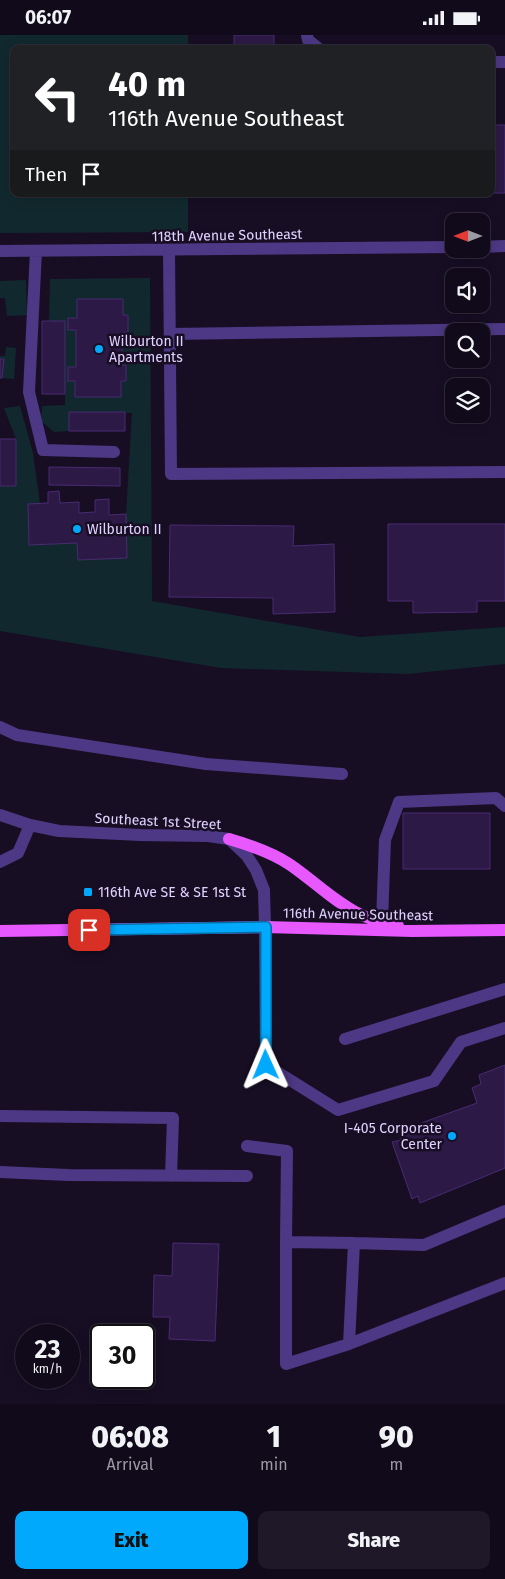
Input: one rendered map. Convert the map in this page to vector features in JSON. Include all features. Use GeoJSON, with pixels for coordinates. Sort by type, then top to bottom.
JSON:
{"type":"FeatureCollection","features":[{"type":"Feature","properties":{"kind":"main road"},"geometry":{"type":"LineString","coordinates":[[229,839],[274,855],[339,902],[362,915],[412,931]]}},
{"type":"Feature","properties":{"kind":"main road","name":"116th Avenue Southeast"},"geometry":{"type":"LineString","coordinates":[[0,931],[266,927],[412,931],[505,930]]}},
{"type":"Feature","properties":{"kind":"street"},"geometry":{"type":"LineString","coordinates":[[307,35],[308,40],[314,45]]}},
{"type":"Feature","properties":{"kind":"street"},"geometry":{"type":"LineString","coordinates":[[490,247],[505,246]]}},
{"type":"Feature","properties":{"kind":"street","name":"118th Avenue Southeast"},"geometry":{"type":"LineString","coordinates":[[0,251],[445,247]]}},
{"type":"Feature","properties":{"kind":"street"},"geometry":{"type":"LineString","coordinates":[[36,251],[29,391],[43,451],[114,453]]}},
{"type":"Feature","properties":{"kind":"street"},"geometry":{"type":"LineString","coordinates":[[169,251],[171,474],[505,472]]}},
{"type":"Feature","properties":{"kind":"street"},"geometry":{"type":"LineString","coordinates":[[170,334],[505,329]]}},
{"type":"Feature","properties":{"kind":"street"},"geometry":{"type":"LineString","coordinates":[[0,727],[17,735],[206,764],[342,774]]}},
{"type":"Feature","properties":{"kind":"street"},"geometry":{"type":"LineString","coordinates":[[382,921],[386,839],[399,802],[496,798],[505,806]]}},
{"type":"Feature","properties":{"kind":"street","name":"Southeast 1st Street"},"geometry":{"type":"LineString","coordinates":[[0,815],[30,825],[67,831],[229,839],[247,856],[256,870],[264,889],[266,927],[266,1065],[338,1111],[434,1081],[461,1042],[505,1028]]}},
{"type":"Feature","properties":{"kind":"street"},"geometry":{"type":"LineString","coordinates":[[0,862],[18,853],[30,825]]}},
{"type":"Feature","properties":{"kind":"street"},"geometry":{"type":"LineString","coordinates":[[346,1039],[505,989]]}},
{"type":"Feature","properties":{"kind":"street"},"geometry":{"type":"LineString","coordinates":[[0,1116],[173,1118],[170,1176]]}},
{"type":"Feature","properties":{"kind":"street"},"geometry":{"type":"LineString","coordinates":[[247,1146],[287,1151],[286,1363],[349,1344],[505,1283]]}},
{"type":"Feature","properties":{"kind":"street"},"geometry":{"type":"LineString","coordinates":[[0,1172],[247,1176]]}},
{"type":"Feature","properties":{"kind":"street"},"geometry":{"type":"LineString","coordinates":[[286,1242],[424,1245],[505,1211]]}},
{"type":"Feature","properties":{"kind":"street"},"geometry":{"type":"LineString","coordinates":[[349,1344],[354,1243]]}},
{"type":"Feature","properties":{"kind":"green space"},"geometry":{"type":"Polygon","coordinates":[[[0,35],[188,35],[188,45],[10,45],[10,197],[188,197],[188,232],[0,233],[0,35]]]}},
{"type":"Feature","properties":{"kind":"green space"},"geometry":{"type":"Polygon","coordinates":[[[150,278],[152,601],[360,637],[505,627],[505,664],[407,674],[221,668],[0,631],[0,486],[16,486],[16,439],[4,408],[20,406],[33,453],[40,504],[28,504],[29,545],[77,543],[78,560],[127,558],[126,514],[132,413],[69,412],[69,431],[54,432],[41,421],[42,406],[65,405],[65,321],[49,321],[50,279],[150,278]]]}},
{"type":"Feature","properties":{"kind":"green space"},"geometry":{"type":"Polygon","coordinates":[[[26,280],[27,315],[7,316],[5,298],[0,298],[0,281],[26,280]]]}},
{"type":"Feature","properties":{"kind":"green space"},"geometry":{"type":"Polygon","coordinates":[[[6,347],[16,348],[14,379],[2,378],[4,360],[0,359],[0,356],[5,356],[6,347]]]}},
{"type":"Feature","properties":{"kind":"building"},"geometry":{"type":"Polygon","coordinates":[[[234,35],[274,35],[274,45],[234,45],[234,35]]]}},
{"type":"Feature","properties":{"kind":"building"},"geometry":{"type":"Polygon","coordinates":[[[495,125],[505,125],[505,193],[495,193],[495,125]]]}},
{"type":"Feature","properties":{"kind":"building","name":"Wilburton II Apartments"},"geometry":{"type":"Polygon","coordinates":[[[77,299],[123,299],[123,315],[128,315],[128,332],[122,333],[122,365],[126,365],[126,381],[121,381],[121,397],[75,397],[75,381],[68,381],[68,367],[76,367],[76,330],[68,330],[68,318],[77,318],[77,299]]]}},
{"type":"Feature","properties":{"kind":"building"},"geometry":{"type":"Polygon","coordinates":[[[42,321],[65,321],[65,394],[42,394],[42,321]]]}},
{"type":"Feature","properties":{"kind":"building"},"geometry":{"type":"Polygon","coordinates":[[[0,359],[4,359],[2,378],[0,378],[0,359]]]}},
{"type":"Feature","properties":{"kind":"building"},"geometry":{"type":"Polygon","coordinates":[[[69,412],[125,412],[125,431],[69,431],[69,412]]]}},
{"type":"Feature","properties":{"kind":"building"},"geometry":{"type":"Polygon","coordinates":[[[0,439],[16,439],[16,486],[0,486],[0,439]]]}},
{"type":"Feature","properties":{"kind":"building"},"geometry":{"type":"Polygon","coordinates":[[[49,467],[120,468],[120,486],[49,485],[49,467]]]}},
{"type":"Feature","properties":{"kind":"building","name":"Wilburton II"},"geometry":{"type":"Polygon","coordinates":[[[59,491],[60,503],[79,502],[79,513],[95,512],[95,500],[109,499],[109,515],[126,514],[127,558],[78,560],[77,543],[29,545],[28,504],[48,503],[48,492],[59,491]]]}},
{"type":"Feature","properties":{"kind":"building"},"geometry":{"type":"Polygon","coordinates":[[[388,524],[505,524],[505,601],[477,601],[477,612],[413,613],[413,601],[388,601],[388,524]]]}},
{"type":"Feature","properties":{"kind":"building"},"geometry":{"type":"Polygon","coordinates":[[[170,525],[294,526],[293,546],[334,544],[335,612],[273,614],[273,598],[169,597],[170,525]]]}},
{"type":"Feature","properties":{"kind":"building"},"geometry":{"type":"Polygon","coordinates":[[[403,813],[490,813],[490,869],[403,869],[403,813]]]}},
{"type":"Feature","properties":{"kind":"building","name":"I-405 Corporate Center"},"geometry":{"type":"Polygon","coordinates":[[[505,1065],[505,1168],[420,1203],[418,1196],[412,1199],[392,1142],[401,1140],[399,1131],[477,1103],[472,1088],[481,1084],[479,1075],[505,1065]]]}},
{"type":"Feature","properties":{"kind":"building"},"geometry":{"type":"Polygon","coordinates":[[[173,1243],[219,1244],[215,1341],[169,1339],[170,1317],[153,1317],[154,1275],[172,1276],[173,1243]]]}},
{"type":"Feature","properties":{"kind":"place","name":"Wilburton II Apartments"},"geometry":{"type":"Point","coordinates":[99,349]}},
{"type":"Feature","properties":{"kind":"place","name":"Wilburton II"},"geometry":{"type":"Point","coordinates":[77,529]}},
{"type":"Feature","properties":{"kind":"place","name":"116th Ave SE & SE 1st St"},"geometry":{"type":"Point","coordinates":[88,892]}},
{"type":"Feature","properties":{"kind":"place","name":"I-405 Corporate Center"},"geometry":{"type":"Point","coordinates":[452,1136]}},
{"type":"Feature","properties":{"kind":"route"},"geometry":{"type":"LineString","coordinates":[[89,930],[266,927],[266,1065]]}}]}
